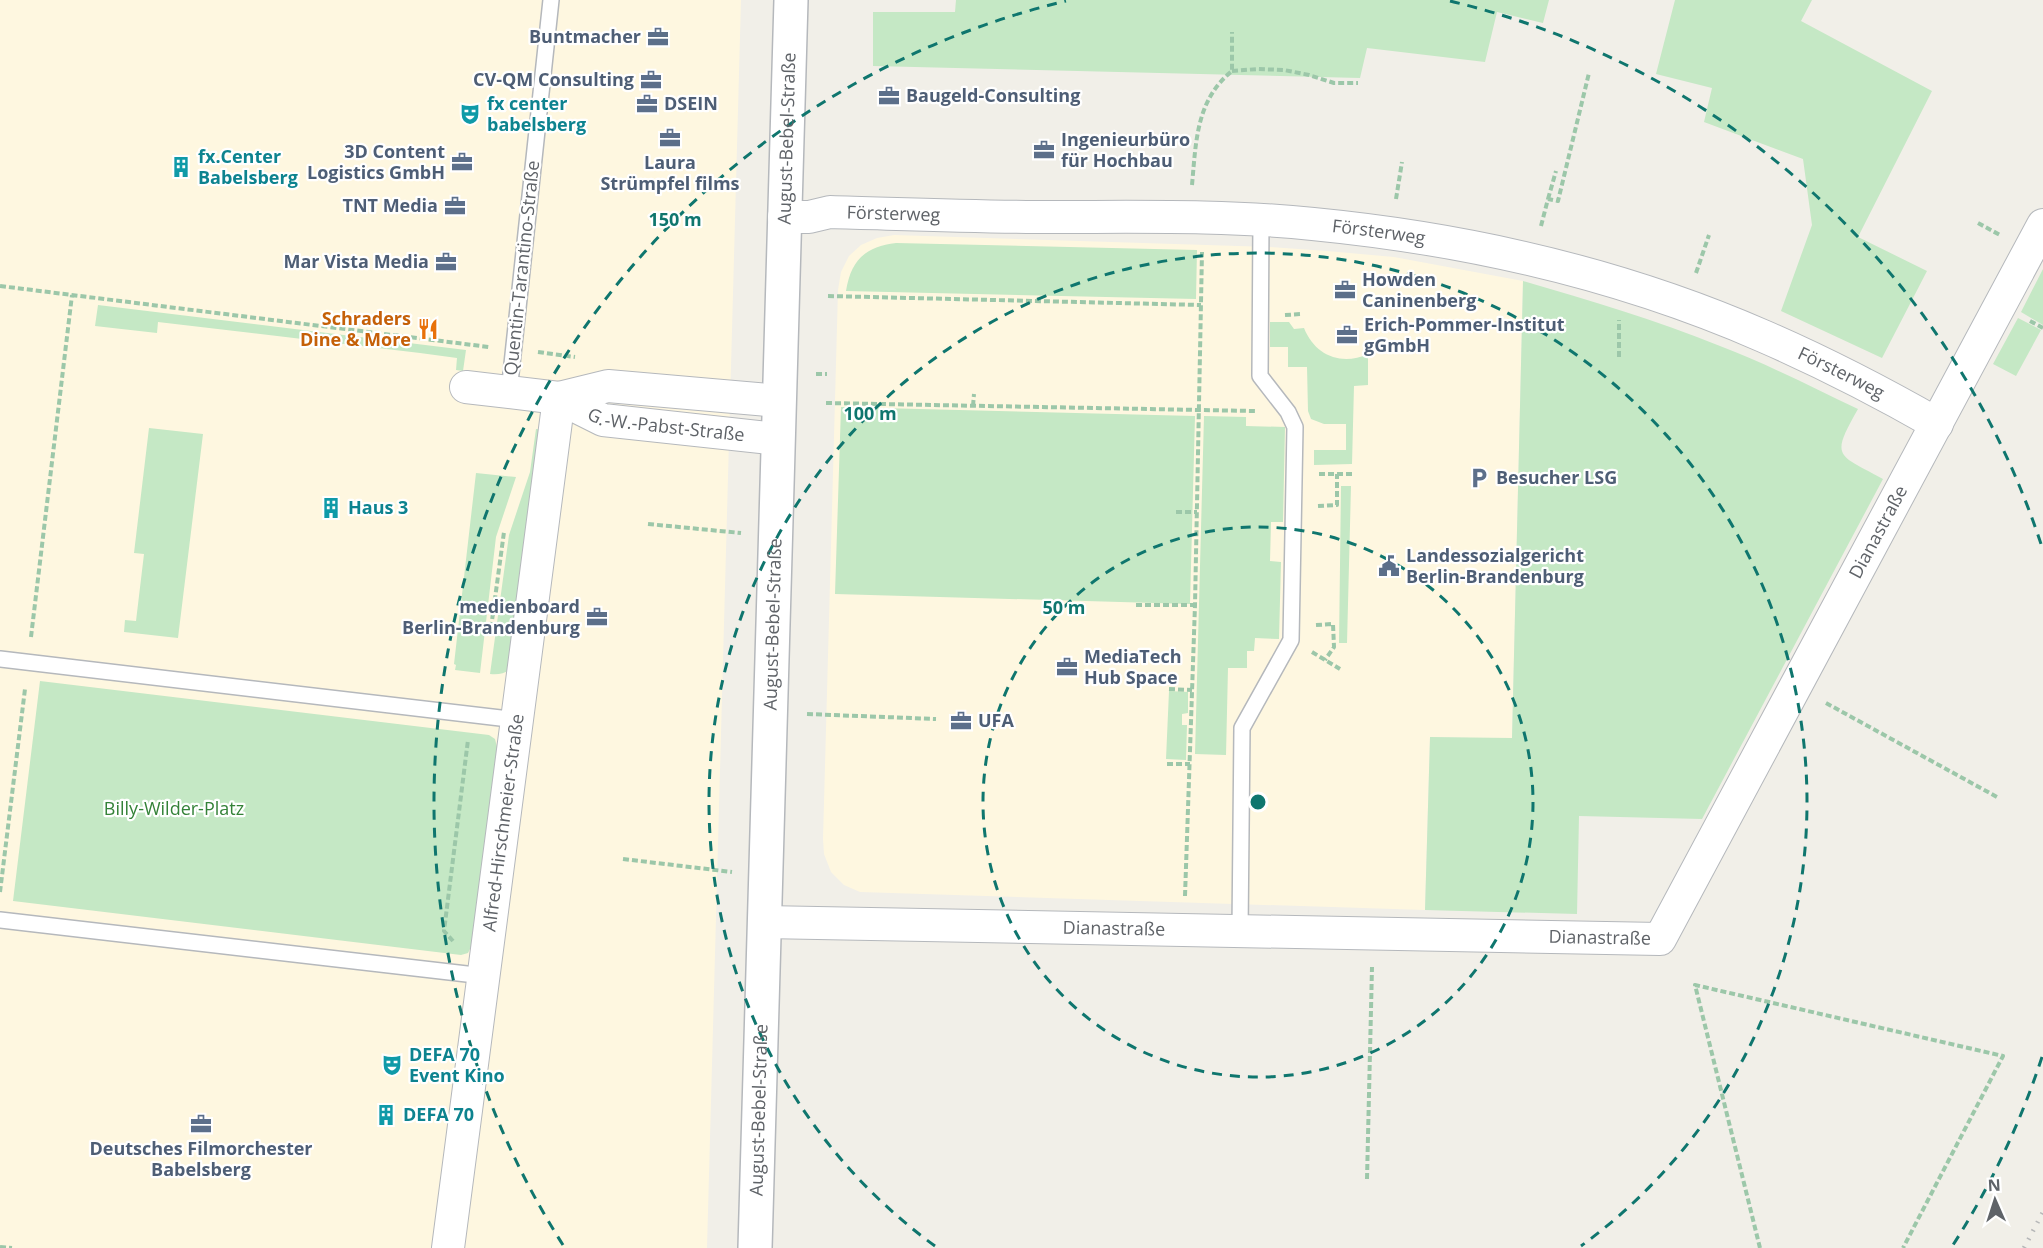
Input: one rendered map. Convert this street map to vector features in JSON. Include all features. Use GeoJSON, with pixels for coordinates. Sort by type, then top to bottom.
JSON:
{"type":"FeatureCollection","features":[{"type":"Feature","properties":{"kind":"street","name":"August-Bebel-Straße"},"geometry":{"type":"LineString","coordinates":[[755,1248],[791,0]]}},
{"type":"Feature","properties":{"kind":"street","name":"Försterweg"},"geometry":{"type":"LineString","coordinates":[[784,217],[809,217],[830,212],[999,217],[1261,220],[1391,233],[1450,242],[1532,260],[1620,284],[1685,305],[1761,335],[1861,382],[1938,424]]}},
{"type":"Feature","properties":{"kind":"street","name":"Dianastraße"},"geometry":{"type":"LineString","coordinates":[[764,922],[1660,939],[2043,225]]}},
{"type":"Feature","properties":{"kind":"street","name":"G.-W.-Pabst-Straße"},"geometry":{"type":"LineString","coordinates":[[559,398],[608,386],[779,388]]}},
{"type":"Feature","properties":{"kind":"street","name":"G.-W.-Pabst-Straße"},"geometry":{"type":"LineString","coordinates":[[466,387],[559,398],[603,420],[778,439]]}},
{"type":"Feature","properties":{"kind":"street","name":"Alfred-Hirschmeier-Straße"},"geometry":{"type":"LineString","coordinates":[[448,1248],[559,398]]}},
{"type":"Feature","properties":{"kind":"lane","name":"Quentin-Tarantino-Straße"},"geometry":{"type":"LineString","coordinates":[[509,392],[551,0]]}},
{"type":"Feature","properties":{"kind":"lane"},"geometry":{"type":"LineString","coordinates":[[1240,931],[1242,728],[1291,640],[1295,428],[1288,412],[1260,376],[1261,220]]}},
{"type":"Feature","properties":{"kind":"lane"},"geometry":{"type":"LineString","coordinates":[[0,659],[517,720]]}},
{"type":"Feature","properties":{"kind":"lane"},"geometry":{"type":"LineString","coordinates":[[0,920],[484,976]]}},
{"type":"Feature","properties":{"kind":"path"},"geometry":{"type":"LineString","coordinates":[[1232,32],[1232,71]]}},
{"type":"Feature","properties":{"kind":"path"},"geometry":{"type":"LineString","coordinates":[[1186,861],[1196,605],[1201,305],[1196,218],[1200,119],[1212,91],[1232,71],[1284,70],[1334,83],[1358,83]]}},
{"type":"Feature","properties":{"kind":"path"},"geometry":{"type":"LineString","coordinates":[[1548,199],[1558,201],[1589,73]]}},
{"type":"Feature","properties":{"kind":"path"},"geometry":{"type":"LineString","coordinates":[[1532,260],[1556,171]]}},
{"type":"Feature","properties":{"kind":"path"},"geometry":{"type":"LineString","coordinates":[[0,286],[585,358]]}},
{"type":"Feature","properties":{"kind":"path"},"geometry":{"type":"LineString","coordinates":[[0,892],[72,295]]}},
{"type":"Feature","properties":{"kind":"path"},"geometry":{"type":"LineString","coordinates":[[828,296],[1201,305]]}},
{"type":"Feature","properties":{"kind":"path"},"geometry":{"type":"LineString","coordinates":[[779,388],[827,374]]}},
{"type":"Feature","properties":{"kind":"path"},"geometry":{"type":"LineString","coordinates":[[973,406],[974,394]]}},
{"type":"Feature","properties":{"kind":"path"},"geometry":{"type":"LineString","coordinates":[[826,403],[1288,412]]}},
{"type":"Feature","properties":{"kind":"path"},"geometry":{"type":"LineString","coordinates":[[1322,474],[1352,474]]}},
{"type":"Feature","properties":{"kind":"path"},"geometry":{"type":"LineString","coordinates":[[1293,506],[1338,506],[1337,474]]}},
{"type":"Feature","properties":{"kind":"path"},"geometry":{"type":"LineString","coordinates":[[1176,512],[1197,512]]}},
{"type":"Feature","properties":{"kind":"path"},"geometry":{"type":"LineString","coordinates":[[648,524],[775,537]]}},
{"type":"Feature","properties":{"kind":"path"},"geometry":{"type":"LineString","coordinates":[[1136,605],[1196,605]]}},
{"type":"Feature","properties":{"kind":"path"},"geometry":{"type":"LineString","coordinates":[[1291,625],[1333,624],[1334,647],[1325,660]]}},
{"type":"Feature","properties":{"kind":"path"},"geometry":{"type":"LineString","coordinates":[[1318,656],[1340,669]]}},
{"type":"Feature","properties":{"kind":"path"},"geometry":{"type":"LineString","coordinates":[[1797,687],[1997,797]]}},
{"type":"Feature","properties":{"kind":"path"},"geometry":{"type":"LineString","coordinates":[[1169,689],[1192,690]]}},
{"type":"Feature","properties":{"kind":"path"},"geometry":{"type":"LineString","coordinates":[[770,712],[936,719]]}},
{"type":"Feature","properties":{"kind":"path"},"geometry":{"type":"LineString","coordinates":[[480,715],[468,740],[444,931],[484,976]]}},
{"type":"Feature","properties":{"kind":"path"},"geometry":{"type":"LineString","coordinates":[[1167,764],[1190,764]]}},
{"type":"Feature","properties":{"kind":"path"},"geometry":{"type":"LineString","coordinates":[[623,859],[765,876]]}},
{"type":"Feature","properties":{"kind":"path"},"geometry":{"type":"LineString","coordinates":[[1367,1179],[1373,933]]}},
{"type":"Feature","properties":{"kind":"path"},"geometry":{"type":"LineString","coordinates":[[1760,1248],[1695,985],[2003,1056],[1903,1248]]}},
{"type":"Feature","properties":{"kind":"path"},"geometry":{"type":"LineString","coordinates":[[0,1246],[12,1248]]}},
{"type":"Feature","properties":{"kind":"shaded area"},"geometry":{"type":"Polygon","coordinates":[[[0,0],[741,0],[707,1248],[0,1248],[0,0]]]}},
{"type":"Feature","properties":{"kind":"shaded area"},"geometry":{"type":"Polygon","coordinates":[[[894,235],[1270,247],[1327,251],[1394,257],[1523,281],[1512,739],[1430,737],[1425,910],[860,892],[844,885],[831,872],[824,854],[823,839],[838,290],[841,272],[849,256],[861,245],[877,238],[894,235]]]}},
{"type":"Feature","properties":{"kind":"green space"},"geometry":{"type":"Polygon","coordinates":[[[956,0],[1549,0],[1543,23],[1497,12],[1485,62],[1367,48],[1360,78],[873,66],[873,12],[955,12],[956,0]]]}},
{"type":"Feature","properties":{"kind":"green space"},"geometry":{"type":"Polygon","coordinates":[[[1675,0],[1812,0],[1801,21],[1932,91],[1858,237],[1927,271],[1882,358],[1781,311],[1812,225],[1803,159],[1704,122],[1712,88],[1656,74],[1675,0]]]}},
{"type":"Feature","properties":{"kind":"green space"},"geometry":{"type":"Polygon","coordinates":[[[896,243],[1197,250],[1196,299],[846,291],[848,280],[861,257],[876,248],[896,243]]]}},
{"type":"Feature","properties":{"kind":"green space"},"geometry":{"type":"Polygon","coordinates":[[[2043,269],[2043,325],[2021,312],[2043,269]]]}},
{"type":"Feature","properties":{"kind":"green space"},"geometry":{"type":"Polygon","coordinates":[[[1523,281],[1622,311],[1738,353],[1858,409],[1844,437],[1841,446],[1843,453],[1847,459],[1883,479],[1702,819],[1579,816],[1577,914],[1425,910],[1430,737],[1512,738],[1523,281]]]}},
{"type":"Feature","properties":{"kind":"green space"},"geometry":{"type":"Polygon","coordinates":[[[98,305],[466,350],[463,371],[456,370],[457,358],[420,353],[158,322],[157,333],[95,326],[98,305]]]}},
{"type":"Feature","properties":{"kind":"green space"},"geometry":{"type":"Polygon","coordinates":[[[2018,318],[2041,330],[2016,376],[1993,364],[2018,318]]]}},
{"type":"Feature","properties":{"kind":"green space"},"geometry":{"type":"Polygon","coordinates":[[[1270,322],[1289,322],[1294,329],[1304,328],[1315,346],[1330,356],[1349,359],[1368,354],[1368,385],[1354,386],[1352,464],[1314,465],[1314,450],[1346,450],[1346,424],[1324,424],[1311,419],[1308,411],[1307,367],[1288,367],[1288,347],[1270,347],[1270,322]]]}},
{"type":"Feature","properties":{"kind":"green space"},"geometry":{"type":"Polygon","coordinates":[[[841,407],[1195,416],[1190,604],[835,594],[841,407]]]}},
{"type":"Feature","properties":{"kind":"green space"},"geometry":{"type":"Polygon","coordinates":[[[1204,416],[1246,417],[1246,426],[1285,427],[1283,522],[1271,522],[1270,561],[1281,562],[1279,639],[1255,638],[1254,651],[1247,651],[1247,668],[1228,668],[1226,755],[1195,754],[1204,416]]]}},
{"type":"Feature","properties":{"kind":"green space"},"geometry":{"type":"Polygon","coordinates":[[[149,428],[203,434],[178,638],[124,632],[125,620],[136,621],[144,554],[134,553],[149,428]]]}},
{"type":"Feature","properties":{"kind":"green space"},"geometry":{"type":"Polygon","coordinates":[[[536,429],[548,430],[514,667],[503,673],[490,674],[509,535],[530,472],[536,429]]]}},
{"type":"Feature","properties":{"kind":"green space"},"geometry":{"type":"Polygon","coordinates":[[[476,473],[516,477],[496,537],[480,673],[455,670],[456,665],[454,664],[476,473]]]}},
{"type":"Feature","properties":{"kind":"green space"},"geometry":{"type":"Polygon","coordinates":[[[1341,486],[1351,486],[1347,643],[1339,643],[1341,486]]]}},
{"type":"Feature","properties":{"kind":"green space","name":"Billy-Wilder-Platz"},"geometry":{"type":"Polygon","coordinates":[[[40,681],[489,735],[495,739],[497,747],[472,945],[468,953],[461,955],[13,901],[40,681]]]}},
{"type":"Feature","properties":{"kind":"green space"},"geometry":{"type":"Polygon","coordinates":[[[1169,691],[1188,692],[1188,713],[1182,714],[1182,725],[1187,725],[1186,760],[1166,759],[1169,691]]]}},
{"type":"Feature","properties":{"kind":"railway"},"geometry":{"type":"LineString","coordinates":[[2024,1248],[2043,1212]]}},
{"type":"Feature","properties":{"kind":"place","name":"Buntmacher"},"geometry":{"type":"Point","coordinates":[658,37]}},
{"type":"Feature","properties":{"kind":"place","name":"CV-QM Consulting"},"geometry":{"type":"Point","coordinates":[651,80]}},
{"type":"Feature","properties":{"kind":"place","name":"Baugeld-Consulting"},"geometry":{"type":"Point","coordinates":[889,96]}},
{"type":"Feature","properties":{"kind":"place","name":"DSEIN"},"geometry":{"type":"Point","coordinates":[647,104]}},
{"type":"Feature","properties":{"kind":"place","name":"fx center babelsberg"},"geometry":{"type":"Point","coordinates":[470,114]}},
{"type":"Feature","properties":{"kind":"place","name":"Laura Strümpfel films"},"geometry":{"type":"Point","coordinates":[670,138]}},
{"type":"Feature","properties":{"kind":"place","name":"Ingenieurbüro für Hochbau"},"geometry":{"type":"Point","coordinates":[1044,150]}},
{"type":"Feature","properties":{"kind":"place","name":"3D Content Logistics GmbH"},"geometry":{"type":"Point","coordinates":[462,162]}},
{"type":"Feature","properties":{"kind":"place","name":"fx.Center Babelsberg"},"geometry":{"type":"Point","coordinates":[181,167]}},
{"type":"Feature","properties":{"kind":"place","name":"TNT Media"},"geometry":{"type":"Point","coordinates":[455,206]}},
{"type":"Feature","properties":{"kind":"place","name":"Mar Vista Media"},"geometry":{"type":"Point","coordinates":[446,262]}},
{"type":"Feature","properties":{"kind":"place","name":"Howden Caninenberg"},"geometry":{"type":"Point","coordinates":[1345,290]}},
{"type":"Feature","properties":{"kind":"place","name":"Schraders Dine & More"},"geometry":{"type":"Point","coordinates":[428,329]}},
{"type":"Feature","properties":{"kind":"place","name":"Erich-Pommer-Institut gGmbH"},"geometry":{"type":"Point","coordinates":[1347,335]}},
{"type":"Feature","properties":{"kind":"place","name":"Besucher LSG"},"geometry":{"type":"Point","coordinates":[1479,478]}},
{"type":"Feature","properties":{"kind":"place","name":"Haus 3"},"geometry":{"type":"Point","coordinates":[331,508]}},
{"type":"Feature","properties":{"kind":"place","name":"Landessozialgericht Berlin-Brandenburg"},"geometry":{"type":"Point","coordinates":[1389,566]}},
{"type":"Feature","properties":{"kind":"place","name":"medienboard Berlin-Brandenburg"},"geometry":{"type":"Point","coordinates":[597,617]}},
{"type":"Feature","properties":{"kind":"place","name":"MediaTech Hub Space"},"geometry":{"type":"Point","coordinates":[1067,667]}},
{"type":"Feature","properties":{"kind":"place","name":"UFA"},"geometry":{"type":"Point","coordinates":[961,721]}},
{"type":"Feature","properties":{"kind":"place","name":"DEFA 70 Event Kino"},"geometry":{"type":"Point","coordinates":[392,1065]}},
{"type":"Feature","properties":{"kind":"place","name":"DEFA 70"},"geometry":{"type":"Point","coordinates":[386,1115]}},
{"type":"Feature","properties":{"kind":"place","name":"Deutsches Filmorchester Babelsberg"},"geometry":{"type":"Point","coordinates":[201,1124]}}]}
